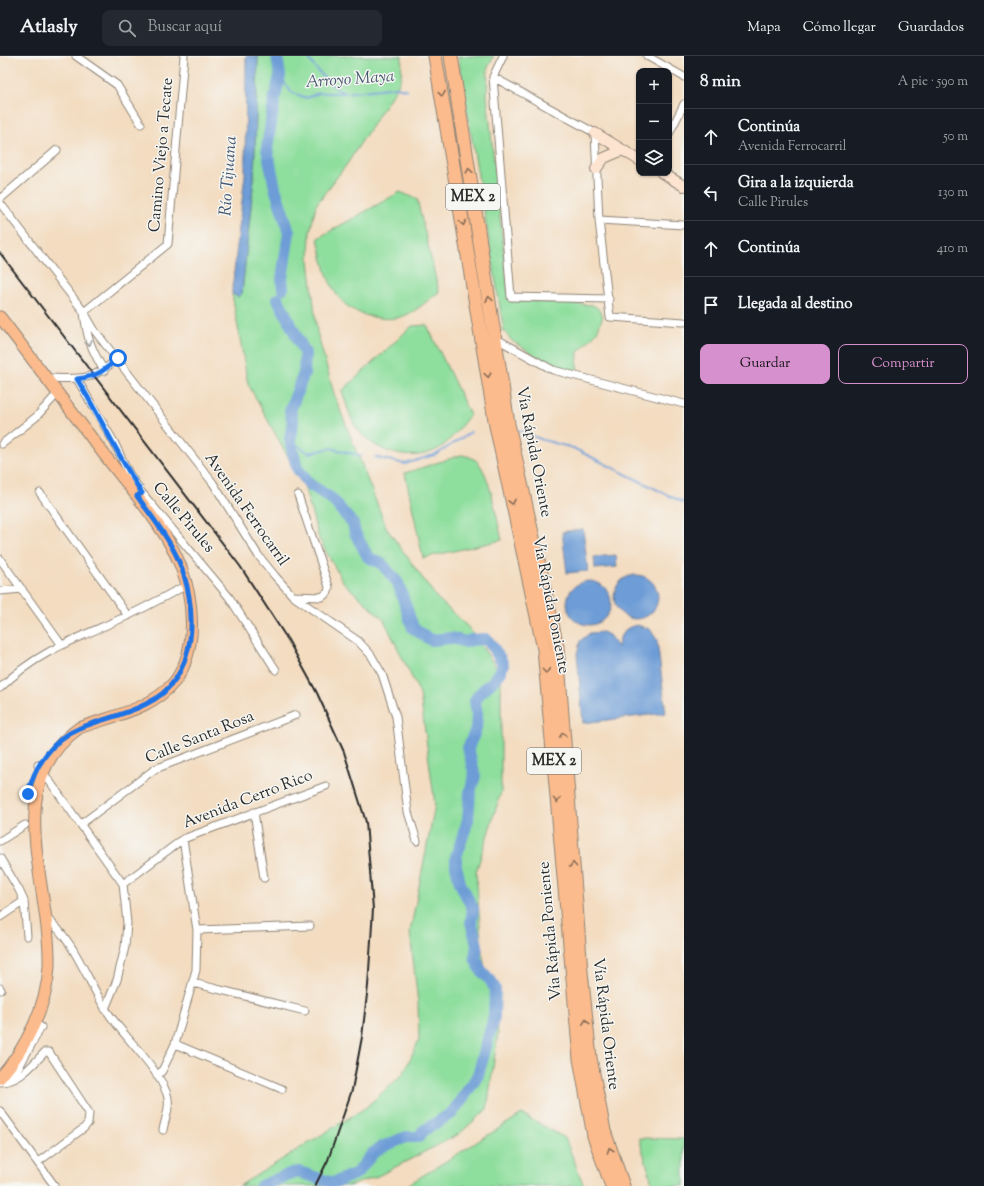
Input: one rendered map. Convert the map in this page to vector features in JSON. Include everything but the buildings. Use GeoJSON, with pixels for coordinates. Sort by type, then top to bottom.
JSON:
{"type":"FeatureCollection","features":[{"type":"Feature","properties":{"kind":"highway","name":"Vía Rápida Poniente"},"geometry":{"type":"LineString","coordinates":[[435,56],[496,426],[544,649],[580,1059],[594,1136],[612,1186]]}},
{"type":"Feature","properties":{"kind":"highway","name":"Vía Rápida Oriente"},"geometry":{"type":"LineString","coordinates":[[451,56],[508,424],[557,647],[581,972],[590,1058],[604,1131],[624,1186]]}},
{"type":"Feature","properties":{"kind":"main road"},"geometry":{"type":"LineString","coordinates":[[0,317],[58,393],[139,494],[170,544],[181,567],[187,585],[191,614],[190,638],[184,661],[175,680],[162,694],[146,704],[79,728],[55,745],[38,765],[28,794],[25,825],[45,917],[49,951],[47,982],[34,1024],[2,1081]]}},
{"type":"Feature","properties":{"kind":"street"},"geometry":{"type":"LineString","coordinates":[[76,56],[117,85],[141,124]]}},
{"type":"Feature","properties":{"kind":"street","name":"Camino Viejo a Tecate"},"geometry":{"type":"LineString","coordinates":[[84,312],[168,244],[184,56]]}},
{"type":"Feature","properties":{"kind":"street"},"geometry":{"type":"LineString","coordinates":[[503,56],[493,77],[511,297],[609,299]]}},
{"type":"Feature","properties":{"kind":"street"},"geometry":{"type":"LineString","coordinates":[[647,56],[684,77]]}},
{"type":"Feature","properties":{"kind":"street"},"geometry":{"type":"LineString","coordinates":[[493,77],[595,132],[636,158]]}},
{"type":"Feature","properties":{"kind":"street"},"geometry":{"type":"LineString","coordinates":[[672,128],[684,104]]}},
{"type":"Feature","properties":{"kind":"street"},"geometry":{"type":"LineString","coordinates":[[595,132],[598,220],[609,299],[610,317],[684,322]]}},
{"type":"Feature","properties":{"kind":"street"},"geometry":{"type":"LineString","coordinates":[[0,199],[57,150]]}},
{"type":"Feature","properties":{"kind":"street"},"geometry":{"type":"LineString","coordinates":[[596,169],[604,158],[623,150]]}},
{"type":"Feature","properties":{"kind":"street"},"geometry":{"type":"LineString","coordinates":[[667,176],[684,186]]}},
{"type":"Feature","properties":{"kind":"street","name":"Avenida Ferrocarril"},"geometry":{"type":"LineString","coordinates":[[0,203],[84,312],[95,331],[118,358],[213,483],[258,555],[293,596],[358,641],[371,655],[382,674],[396,717],[408,812],[417,841]]}},
{"type":"Feature","properties":{"kind":"street"},"geometry":{"type":"LineString","coordinates":[[598,220],[684,225]]}},
{"type":"Feature","properties":{"kind":"street"},"geometry":{"type":"LineString","coordinates":[[84,312],[86,333],[90,346],[104,371]]}},
{"type":"Feature","properties":{"kind":"street"},"geometry":{"type":"LineString","coordinates":[[495,338],[553,370],[684,404]]}},
{"type":"Feature","properties":{"kind":"street"},"geometry":{"type":"LineString","coordinates":[[47,378],[77,379],[94,376],[104,371],[118,358]]}},
{"type":"Feature","properties":{"kind":"street","name":"Calle Pirules"},"geometry":{"type":"LineString","coordinates":[[77,379],[114,442],[139,494],[229,597],[276,670]]}},
{"type":"Feature","properties":{"kind":"street"},"geometry":{"type":"LineString","coordinates":[[2,444],[36,417],[58,393]]}},
{"type":"Feature","properties":{"kind":"street"},"geometry":{"type":"LineString","coordinates":[[40,493],[128,616]]}},
{"type":"Feature","properties":{"kind":"street"},"geometry":{"type":"LineString","coordinates":[[293,596],[322,597],[328,592],[329,587],[298,495]]}},
{"type":"Feature","properties":{"kind":"street"},"geometry":{"type":"LineString","coordinates":[[0,559],[61,644]]}},
{"type":"Feature","properties":{"kind":"street"},"geometry":{"type":"LineString","coordinates":[[0,688],[18,671],[61,644],[128,616],[187,585]]}},
{"type":"Feature","properties":{"kind":"street"},"geometry":{"type":"LineString","coordinates":[[0,592],[22,590]]}},
{"type":"Feature","properties":{"kind":"street","name":"Calle Santa Rosa"},"geometry":{"type":"LineString","coordinates":[[81,824],[155,769],[296,715]]}},
{"type":"Feature","properties":{"kind":"street"},"geometry":{"type":"LineString","coordinates":[[38,765],[123,884],[127,923],[125,947],[117,980],[105,1009]]}},
{"type":"Feature","properties":{"kind":"street","name":"Avenida Cerro Rico"},"geometry":{"type":"LineString","coordinates":[[123,884],[183,839],[326,786]]}},
{"type":"Feature","properties":{"kind":"street"},"geometry":{"type":"LineString","coordinates":[[254,812],[264,878]]}},
{"type":"Feature","properties":{"kind":"street"},"geometry":{"type":"LineString","coordinates":[[0,841],[25,825]]}},
{"type":"Feature","properties":{"kind":"street"},"geometry":{"type":"LineString","coordinates":[[157,1076],[162,1071],[174,1044],[193,983],[197,961],[197,930],[183,839]]}},
{"type":"Feature","properties":{"kind":"street"},"geometry":{"type":"LineString","coordinates":[[0,858],[24,901],[27,936]]}},
{"type":"Feature","properties":{"kind":"street"},"geometry":{"type":"LineString","coordinates":[[0,917],[24,901]]}},
{"type":"Feature","properties":{"kind":"street"},"geometry":{"type":"LineString","coordinates":[[45,917],[53,923],[65,937],[105,1009],[157,1076],[168,1099],[163,1130]]}},
{"type":"Feature","properties":{"kind":"street"},"geometry":{"type":"LineString","coordinates":[[197,930],[310,926]]}},
{"type":"Feature","properties":{"kind":"street"},"geometry":{"type":"LineString","coordinates":[[193,983],[305,1011]]}},
{"type":"Feature","properties":{"kind":"street"},"geometry":{"type":"LineString","coordinates":[[174,1044],[282,1089]]}},
{"type":"Feature","properties":{"kind":"street"},"geometry":{"type":"LineString","coordinates":[[2,1081],[23,1074],[45,1052],[49,1052],[86,1107],[89,1118],[84,1128],[38,1162]]}},
{"type":"Feature","properties":{"kind":"street"},"geometry":{"type":"LineString","coordinates":[[0,1111],[54,1184]]}},
{"type":"Feature","properties":{"kind":"green space"},"geometry":{"type":"Polygon","coordinates":[[[258,56],[402,56],[401,78],[397,87],[347,164],[316,205],[310,232],[309,260],[317,332],[335,397],[387,529],[437,598],[469,628],[501,674],[501,792],[476,872],[482,952],[498,1033],[487,1109],[459,1134],[376,1177],[349,1186],[239,1186],[365,1108],[403,1074],[419,1040],[418,1003],[410,932],[435,805],[420,694],[384,620],[343,582],[319,539],[304,486],[248,384],[232,294],[239,296],[242,292],[254,177],[258,56]]]}},
{"type":"Feature","properties":{"kind":"green space"},"geometry":{"type":"Polygon","coordinates":[[[458,56],[494,56],[488,67],[487,96],[509,300],[593,305],[600,310],[603,316],[597,332],[578,352],[577,371],[554,367],[512,341],[504,331],[458,56]]]}},
{"type":"Feature","properties":{"kind":"green space"},"geometry":{"type":"Polygon","coordinates":[[[400,192],[417,199],[439,292],[415,310],[402,317],[390,319],[373,317],[359,313],[339,298],[328,277],[318,238],[400,192]]]}},
{"type":"Feature","properties":{"kind":"green space"},"geometry":{"type":"Polygon","coordinates":[[[427,325],[470,415],[453,436],[441,447],[420,455],[397,454],[375,445],[358,430],[351,417],[342,391],[412,326],[427,325]]]}},
{"type":"Feature","properties":{"kind":"green space"},"geometry":{"type":"Polygon","coordinates":[[[461,455],[474,459],[484,472],[502,540],[423,558],[405,473],[461,455]]]}},
{"type":"Feature","properties":{"kind":"green space"},"geometry":{"type":"Polygon","coordinates":[[[522,1114],[565,1138],[584,1186],[406,1186],[522,1114]]]}},
{"type":"Feature","properties":{"kind":"green space"},"geometry":{"type":"Polygon","coordinates":[[[639,1138],[684,1139],[684,1186],[653,1186],[639,1138]]]}},
{"type":"Feature","properties":{"kind":"water"},"geometry":{"type":"Polygon","coordinates":[[[246,56],[258,56],[258,58],[254,177],[242,293],[239,297],[232,294],[232,290],[245,174],[246,56]]]}},
{"type":"Feature","properties":{"kind":"water"},"geometry":{"type":"Polygon","coordinates":[[[583,529],[588,571],[567,573],[562,532],[583,529]]]}},
{"type":"Feature","properties":{"kind":"water"},"geometry":{"type":"Polygon","coordinates":[[[616,555],[617,567],[595,569],[594,557],[616,555]]]}},
{"type":"Feature","properties":{"kind":"water"},"geometry":{"type":"Polygon","coordinates":[[[640,575],[652,581],[657,589],[657,605],[652,613],[644,618],[632,619],[620,613],[615,605],[614,593],[620,581],[628,576],[640,575]]]}},
{"type":"Feature","properties":{"kind":"water"},"geometry":{"type":"Polygon","coordinates":[[[585,581],[593,581],[605,587],[611,599],[611,607],[605,619],[593,625],[585,625],[573,619],[567,607],[567,599],[573,587],[585,581]]]}},
{"type":"Feature","properties":{"kind":"water"},"geometry":{"type":"Polygon","coordinates":[[[637,625],[650,629],[657,640],[666,713],[583,723],[577,654],[580,641],[590,633],[603,632],[609,635],[618,647],[623,632],[629,627],[637,625]]]}},
{"type":"Feature","properties":{"kind":"waterway","name":"Río Tijuana"},"geometry":{"type":"LineString","coordinates":[[277,56],[280,76],[275,96],[267,149],[275,188],[289,232],[282,279],[283,288]]}},
{"type":"Feature","properties":{"kind":"waterway"},"geometry":{"type":"LineString","coordinates":[[308,56],[310,61],[323,77],[334,87],[344,93]]}},
{"type":"Feature","properties":{"kind":"waterway","name":"Arroyo Maya"},"geometry":{"type":"LineString","coordinates":[[280,76],[291,92],[306,98],[319,93],[345,93],[397,87],[407,90]]}},
{"type":"Feature","properties":{"kind":"waterway","name":"Río Tijuana"},"geometry":{"type":"LineString","coordinates":[[261,1186],[292,1173],[299,1172],[333,1183],[357,1173],[373,1153],[382,1147],[406,1137],[419,1137],[423,1131],[452,1113],[478,1075],[494,1017],[495,989],[491,981],[480,969],[475,958],[477,945],[471,922],[473,909],[460,883],[456,866],[456,857],[468,820],[470,792],[475,776],[468,748],[476,729],[477,714],[475,701],[481,691],[497,677],[503,665],[486,639],[471,640],[466,642],[451,638],[431,640],[413,628],[398,583],[382,564],[368,557],[355,533],[353,524],[332,499],[309,484],[297,468],[290,440],[293,422],[290,411],[304,373],[305,353],[278,299]]}},
{"type":"Feature","properties":{"kind":"waterway"},"geometry":{"type":"LineString","coordinates":[[515,429],[543,440],[573,448],[684,503]]}},
{"type":"Feature","properties":{"kind":"waterway"},"geometry":{"type":"LineString","coordinates":[[375,457],[405,464],[437,454],[471,432]]}},
{"type":"Feature","properties":{"kind":"waterway"},"geometry":{"type":"LineString","coordinates":[[290,440],[309,453],[331,448],[361,456]]}},
{"type":"Feature","properties":{"kind":"railway"},"geometry":{"type":"LineString","coordinates":[[0,253],[240,566],[288,640],[317,693],[344,752],[366,822],[373,909],[368,986],[362,1037],[352,1090],[328,1160],[315,1186]]}},
{"type":"Feature","properties":{"kind":"route"},"geometry":{"type":"LineString","coordinates":[[28,794],[33,774],[43,758],[55,745],[79,728],[146,704],[162,694],[175,680],[188,650],[191,627],[190,601],[181,567],[170,544],[137,496],[142,493],[128,472],[114,442],[77,379],[94,376],[104,371],[118,358]]}}]}
